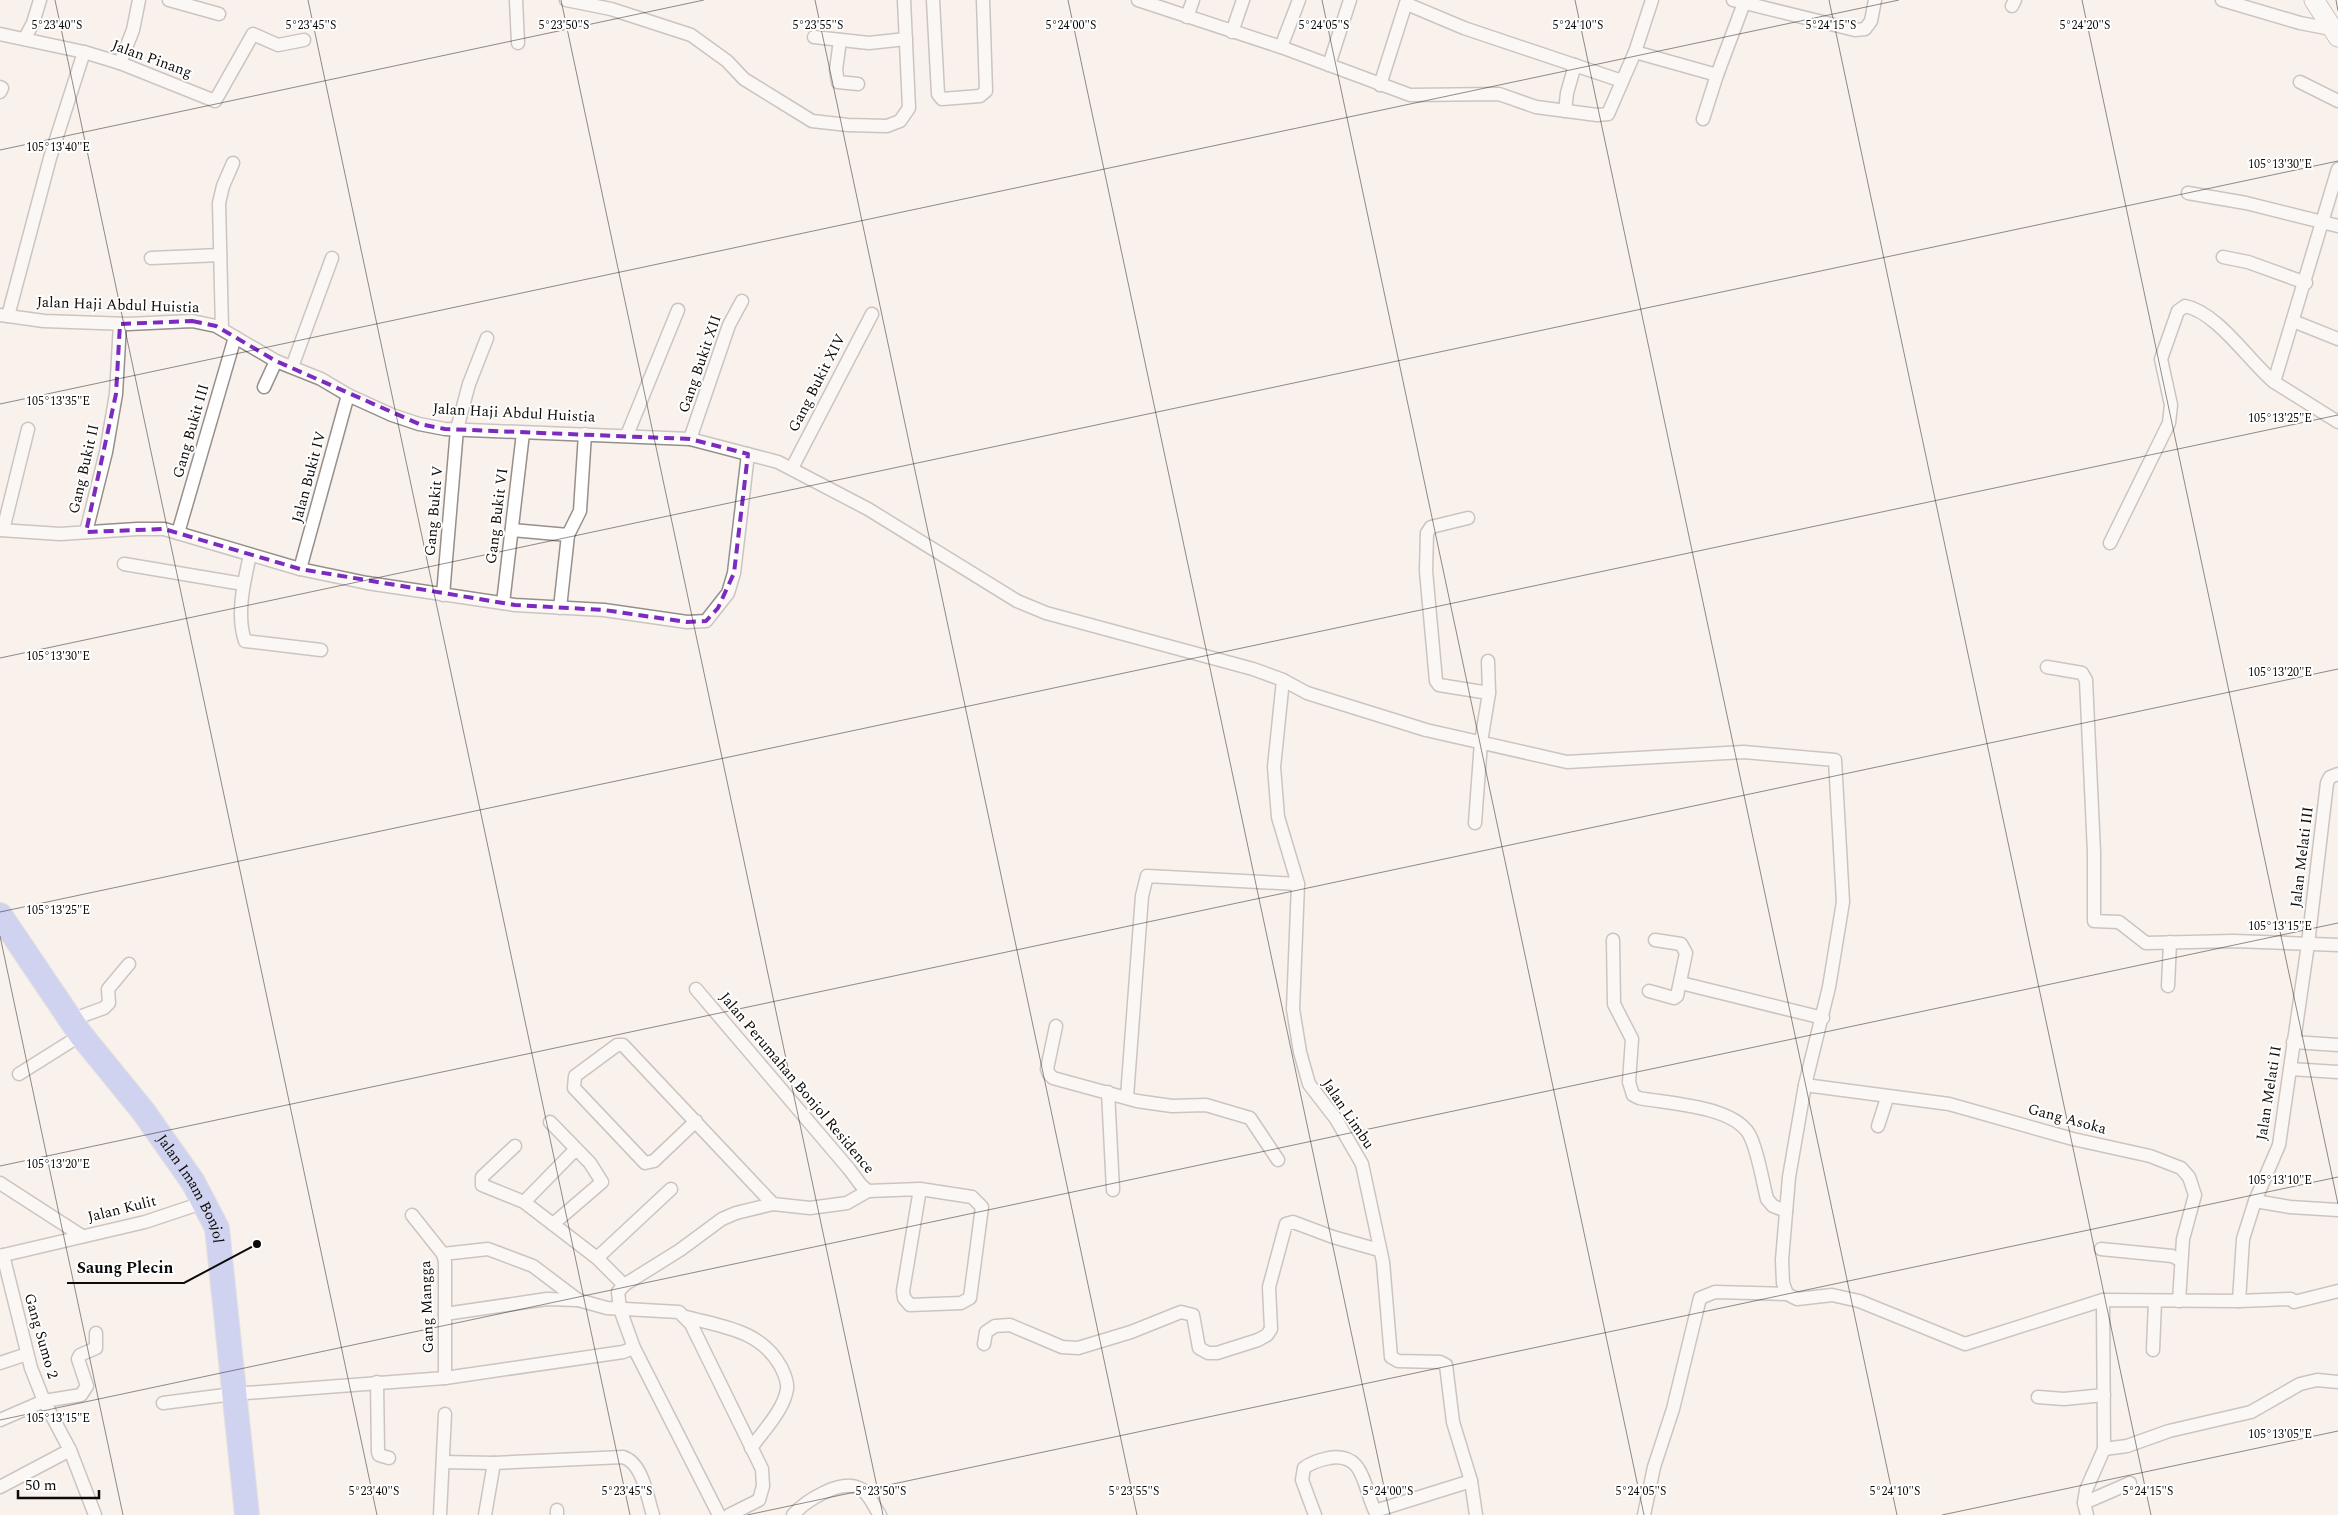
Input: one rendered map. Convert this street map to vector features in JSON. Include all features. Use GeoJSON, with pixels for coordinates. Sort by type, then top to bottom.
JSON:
{"type":"FeatureCollection","features":[{"type":"Feature","properties":{"kind":"highway","name":"Jalan Imam Bonjol"},"geometry":{"type":"LineString","coordinates":[[0,915],[76,1028],[143,1110],[193,1182],[217,1228],[246,1515]]}},
{"type":"Feature","properties":{"kind":"street"},"geometry":{"type":"LineString","coordinates":[[24,38],[33,23],[40,0]]}},
{"type":"Feature","properties":{"kind":"street"},"geometry":{"type":"LineString","coordinates":[[120,63],[133,30],[139,0]]}},
{"type":"Feature","properties":{"kind":"street"},"geometry":{"type":"LineString","coordinates":[[169,0],[194,3],[219,14]]}},
{"type":"Feature","properties":{"kind":"street"},"geometry":{"type":"LineString","coordinates":[[516,0],[518,43]]}},
{"type":"Feature","properties":{"kind":"street"},"geometry":{"type":"LineString","coordinates":[[566,0],[611,9],[690,35],[727,61],[744,79],[812,121],[848,126],[887,126],[900,121],[907,114],[909,108],[904,0]]}},
{"type":"Feature","properties":{"kind":"street"},"geometry":{"type":"LineString","coordinates":[[933,0],[938,94],[942,99],[980,96],[986,91],[983,0]]}},
{"type":"Feature","properties":{"kind":"street"},"geometry":{"type":"LineString","coordinates":[[1138,0],[1281,47],[1410,95],[1499,94],[1536,107],[1608,114],[1635,52],[1652,0]]}},
{"type":"Feature","properties":{"kind":"street"},"geometry":{"type":"LineString","coordinates":[[1188,17],[1193,0]]}},
{"type":"Feature","properties":{"kind":"street"},"geometry":{"type":"LineString","coordinates":[[1232,32],[1243,0]]}},
{"type":"Feature","properties":{"kind":"street"},"geometry":{"type":"LineString","coordinates":[[1281,47],[1299,0]]}},
{"type":"Feature","properties":{"kind":"street"},"geometry":{"type":"LineString","coordinates":[[1329,65],[1350,0]]}},
{"type":"Feature","properties":{"kind":"street"},"geometry":{"type":"LineString","coordinates":[[1703,119],[1739,2],[1855,30],[1865,28],[1871,21],[1875,0]]}},
{"type":"Feature","properties":{"kind":"street"},"geometry":{"type":"LineString","coordinates":[[2222,0],[2335,33]]}},
{"type":"Feature","properties":{"kind":"street"},"geometry":{"type":"LineString","coordinates":[[2314,0],[2335,33]]}},
{"type":"Feature","properties":{"kind":"street"},"geometry":{"type":"LineString","coordinates":[[1380,85],[1407,2],[1464,28],[1622,81]]}},
{"type":"Feature","properties":{"kind":"street","name":"Jalan Pinang"},"geometry":{"type":"LineString","coordinates":[[0,34],[84,52],[120,63],[215,101],[253,34],[278,44],[304,40]]}},
{"type":"Feature","properties":{"kind":"street"},"geometry":{"type":"LineString","coordinates":[[814,37],[869,44],[906,39]]}},
{"type":"Feature","properties":{"kind":"street"},"geometry":{"type":"LineString","coordinates":[[840,40],[836,70],[838,82],[858,84]]}},
{"type":"Feature","properties":{"kind":"street"},"geometry":{"type":"LineString","coordinates":[[4,315],[50,158],[84,52]]}},
{"type":"Feature","properties":{"kind":"street"},"geometry":{"type":"LineString","coordinates":[[1635,52],[1717,75]]}},
{"type":"Feature","properties":{"kind":"street"},"geometry":{"type":"LineString","coordinates":[[1565,111],[1567,93],[1575,65]]}},
{"type":"Feature","properties":{"kind":"street"},"geometry":{"type":"LineString","coordinates":[[2300,82],[2338,101]]}},
{"type":"Feature","properties":{"kind":"street"},"geometry":{"type":"LineString","coordinates":[[0,87],[0,92]]}},
{"type":"Feature","properties":{"kind":"street"},"geometry":{"type":"LineString","coordinates":[[222,329],[219,203],[223,186],[233,163]]}},
{"type":"Feature","properties":{"kind":"street"},"geometry":{"type":"LineString","coordinates":[[2274,382],[2306,282],[2321,221],[2338,170]]}},
{"type":"Feature","properties":{"kind":"street"},"geometry":{"type":"LineString","coordinates":[[2188,193],[2246,203],[2338,226]]}},
{"type":"Feature","properties":{"kind":"street"},"geometry":{"type":"LineString","coordinates":[[151,258],[220,255]]}},
{"type":"Feature","properties":{"kind":"street"},"geometry":{"type":"LineString","coordinates":[[2223,257],[2248,262],[2306,282]]}},
{"type":"Feature","properties":{"kind":"street"},"geometry":{"type":"LineString","coordinates":[[292,368],[332,258]]}},
{"type":"Feature","properties":{"kind":"street","name":"Gang Bukit XII"},"geometry":{"type":"LineString","coordinates":[[690,439],[729,324],[742,301]]}},
{"type":"Feature","properties":{"kind":"street"},"geometry":{"type":"LineString","coordinates":[[2110,543],[2169,423],[2171,405],[2162,359],[2178,311],[2185,306],[2194,308],[2222,329],[2274,382],[2338,422]]}},
{"type":"Feature","properties":{"kind":"street"},"geometry":{"type":"LineString","coordinates":[[628,435],[678,310]]}},
{"type":"Feature","properties":{"kind":"street","name":"Gang Bukit XIV"},"geometry":{"type":"LineString","coordinates":[[792,468],[872,314]]}},
{"type":"Feature","properties":{"kind":"street","name":"Jalan Haji Abdul Huistia"},"geometry":{"type":"LineString","coordinates":[[4,315],[44,321],[120,324],[192,321],[222,329],[276,361],[321,379],[348,395],[392,415],[419,424],[457,429],[523,433],[628,435],[690,439],[748,454],[792,468],[868,509],[959,567],[1017,600],[1046,613],[1253,669],[1283,680],[1307,692],[1426,730],[1567,762],[1744,752],[1835,760],[1843,902],[1823,1018]]}},
{"type":"Feature","properties":{"kind":"street"},"geometry":{"type":"LineString","coordinates":[[2293,322],[2338,339]]}},
{"type":"Feature","properties":{"kind":"street","name":"Gang Bukit II"},"geometry":{"type":"LineString","coordinates":[[86,532],[106,452],[116,394],[120,324]]}},
{"type":"Feature","properties":{"kind":"street","name":"Gang Bukit III"},"geometry":{"type":"LineString","coordinates":[[178,533],[235,337]]}},
{"type":"Feature","properties":{"kind":"street","name":"Gang Bukit V"},"geometry":{"type":"LineString","coordinates":[[443,595],[457,429],[469,384],[487,338]]}},
{"type":"Feature","properties":{"kind":"street"},"geometry":{"type":"LineString","coordinates":[[264,387],[276,361]]}},
{"type":"Feature","properties":{"kind":"street","name":"Jalan Bukit IV"},"geometry":{"type":"LineString","coordinates":[[300,569],[348,395]]}},
{"type":"Feature","properties":{"kind":"street"},"geometry":{"type":"LineString","coordinates":[[28,429],[2,530],[60,534],[137,528],[164,529],[300,569],[366,583],[503,603],[604,610],[687,622],[706,621],[728,593],[734,573],[748,454]]}},
{"type":"Feature","properties":{"kind":"street","name":"Gang Bukit VI"},"geometry":{"type":"LineString","coordinates":[[503,603],[523,433]]}},
{"type":"Feature","properties":{"kind":"street"},"geometry":{"type":"LineString","coordinates":[[560,608],[568,535],[580,511],[585,434]]}},
{"type":"Feature","properties":{"kind":"street"},"geometry":{"type":"LineString","coordinates":[[1468,518],[1439,524],[1431,527],[1427,533],[1426,571],[1434,676],[1439,685],[1489,693]]}},
{"type":"Feature","properties":{"kind":"street"},"geometry":{"type":"LineString","coordinates":[[512,530],[568,535]]}},
{"type":"Feature","properties":{"kind":"street"},"geometry":{"type":"LineString","coordinates":[[250,555],[243,584],[242,630],[245,641],[321,650]]}},
{"type":"Feature","properties":{"kind":"street"},"geometry":{"type":"LineString","coordinates":[[124,564],[243,584]]}},
{"type":"Feature","properties":{"kind":"street"},"geometry":{"type":"LineString","coordinates":[[1475,823],[1482,742],[1489,693],[1488,661]]}},
{"type":"Feature","properties":{"kind":"street"},"geometry":{"type":"LineString","coordinates":[[2047,667],[2082,673],[2086,680],[2094,852],[2094,921],[2119,922],[2146,943],[2234,941],[2338,945]]}},
{"type":"Feature","properties":{"kind":"street","name":"Jalan Limbu"},"geometry":{"type":"LineString","coordinates":[[1283,680],[1274,767],[1278,817],[1298,884],[1293,1009],[1300,1052],[1309,1084],[1336,1119],[1362,1164],[1383,1262],[1391,1357],[1398,1362],[1440,1362],[1446,1365],[1453,1422],[1471,1482],[1476,1515]]}},
{"type":"Feature","properties":{"kind":"street","name":"Jalan Melati III"},"geometry":{"type":"LineString","coordinates":[[2308,944],[2327,783],[2335,775]]}},
{"type":"Feature","properties":{"kind":"street"},"geometry":{"type":"LineString","coordinates":[[1127,1097],[1142,896],[1147,876],[1298,884]]}},
{"type":"Feature","properties":{"kind":"street"},"geometry":{"type":"LineString","coordinates":[[1613,940],[1614,1004],[1632,1039],[1630,1082],[1633,1094],[1638,1098],[1725,1114],[1740,1122],[1751,1137],[1767,1199],[1773,1206],[1786,1211]]}},
{"type":"Feature","properties":{"kind":"street"},"geometry":{"type":"LineString","coordinates":[[1649,991],[1674,998],[1678,995],[1686,953],[1684,946],[1655,940]]}},
{"type":"Feature","properties":{"kind":"street"},"geometry":{"type":"LineString","coordinates":[[2168,986],[2170,942]]}},
{"type":"Feature","properties":{"kind":"street","name":"Jalan Melati II"},"geometry":{"type":"LineString","coordinates":[[2238,1301],[2243,1239],[2255,1201],[2279,1145],[2308,944]]}},
{"type":"Feature","properties":{"kind":"street"},"geometry":{"type":"LineString","coordinates":[[19,1074],[109,1003],[108,989],[129,964]]}},
{"type":"Feature","properties":{"kind":"street"},"geometry":{"type":"LineString","coordinates":[[1681,983],[1823,1018],[1805,1085],[1789,1177],[1782,1260],[1783,1284],[1787,1294]]}},
{"type":"Feature","properties":{"kind":"street","name":"Jalan Perumahan Bonjol Residence"},"geometry":{"type":"LineString","coordinates":[[624,1285],[680,1250],[722,1219],[736,1213],[773,1204],[810,1208],[847,1203],[868,1191],[696,989]]}},
{"type":"Feature","properties":{"kind":"street"},"geometry":{"type":"LineString","coordinates":[[1056,1026],[1047,1069],[1048,1074],[1053,1078],[1127,1097],[1172,1106],[1206,1105],[1250,1118],[1278,1160]]}},
{"type":"Feature","properties":{"kind":"street"},"geometry":{"type":"LineString","coordinates":[[2294,1042],[2338,1045]]}},
{"type":"Feature","properties":{"kind":"street"},"geometry":{"type":"LineString","coordinates":[[696,1121],[654,1161],[645,1164],[574,1088],[574,1076],[617,1045],[623,1045],[696,1121],[773,1204]]}},
{"type":"Feature","properties":{"kind":"street"},"geometry":{"type":"LineString","coordinates":[[2290,1069],[2338,1072]]}},
{"type":"Feature","properties":{"kind":"street","name":"Gang Asoka"},"geometry":{"type":"LineString","coordinates":[[1805,1085],[1887,1098],[1949,1104],[2073,1139],[2150,1156],[2181,1168],[2189,1176],[2195,1195],[2183,1238],[2180,1260],[2179,1301]]}},
{"type":"Feature","properties":{"kind":"street"},"geometry":{"type":"LineString","coordinates":[[1108,1092],[1113,1190]]}},
{"type":"Feature","properties":{"kind":"street"},"geometry":{"type":"LineString","coordinates":[[1878,1126],[1887,1098]]}},
{"type":"Feature","properties":{"kind":"street"},"geometry":{"type":"LineString","coordinates":[[550,1122],[590,1163],[602,1182],[553,1224]]}},
{"type":"Feature","properties":{"kind":"street"},"geometry":{"type":"LineString","coordinates":[[515,1146],[492,1165],[481,1181],[482,1185],[524,1202],[596,1258],[624,1285],[618,1292],[620,1308],[634,1348],[719,1515]]}},
{"type":"Feature","properties":{"kind":"street"},"geometry":{"type":"LineString","coordinates":[[524,1202],[576,1149]]}},
{"type":"Feature","properties":{"kind":"street","name":"Jalan Kulit"},"geometry":{"type":"LineString","coordinates":[[0,1183],[82,1236],[145,1222],[204,1202]]}},
{"type":"Feature","properties":{"kind":"street"},"geometry":{"type":"LineString","coordinates":[[596,1258],[671,1189]]}},
{"type":"Feature","properties":{"kind":"street"},"geometry":{"type":"LineString","coordinates":[[868,1191],[920,1189],[972,1197],[982,1207],[970,1298],[961,1303],[910,1305],[904,1298],[902,1291],[920,1189]]}},
{"type":"Feature","properties":{"kind":"street"},"geometry":{"type":"LineString","coordinates":[[2255,1201],[2290,1207],[2338,1210]]}},
{"type":"Feature","properties":{"kind":"street","name":"Gang Mangga"},"geometry":{"type":"LineString","coordinates":[[412,1215],[443,1254],[445,1378]]}},
{"type":"Feature","properties":{"kind":"street"},"geometry":{"type":"LineString","coordinates":[[984,1344],[986,1332],[995,1326],[1010,1325],[1062,1347],[1078,1348],[1131,1332],[1181,1312],[1193,1315],[1199,1348],[1208,1353],[1217,1352],[1258,1340],[1267,1335],[1271,1329],[1269,1287],[1286,1224],[1292,1222],[1333,1237],[1379,1250]]}},
{"type":"Feature","properties":{"kind":"street"},"geometry":{"type":"LineString","coordinates":[[2,1256],[82,1236]]}},
{"type":"Feature","properties":{"kind":"street"},"geometry":{"type":"LineString","coordinates":[[443,1254],[488,1249],[533,1266],[578,1300],[593,1306],[679,1312],[686,1317],[756,1338],[773,1352],[785,1375],[787,1388],[782,1404],[750,1448]]}},
{"type":"Feature","properties":{"kind":"street"},"geometry":{"type":"LineString","coordinates":[[2101,1249],[2172,1256],[2180,1260]]}},
{"type":"Feature","properties":{"kind":"street","name":"Gang Sumo 2"},"geometry":{"type":"LineString","coordinates":[[2,1256],[27,1354],[44,1401],[70,1450],[95,1515]]}},
{"type":"Feature","properties":{"kind":"street"},"geometry":{"type":"LineString","coordinates":[[1644,1515],[1654,1467],[1673,1409],[1700,1298],[1715,1292],[1787,1294],[1796,1298],[1832,1295],[1859,1300],[1965,1344],[2103,1300],[2238,1301],[2291,1299],[2294,1302],[2338,1291]]}},
{"type":"Feature","properties":{"kind":"street"},"geometry":{"type":"LineString","coordinates":[[445,1314],[547,1299],[578,1300]]}},
{"type":"Feature","properties":{"kind":"street"},"geometry":{"type":"LineString","coordinates":[[2086,1509],[2086,1490],[2104,1449],[2103,1300]]}},
{"type":"Feature","properties":{"kind":"street"},"geometry":{"type":"LineString","coordinates":[[2153,1350],[2155,1301]]}},
{"type":"Feature","properties":{"kind":"street"},"geometry":{"type":"LineString","coordinates":[[686,1317],[762,1469],[763,1486],[758,1500],[728,1515]]}},
{"type":"Feature","properties":{"kind":"street"},"geometry":{"type":"LineString","coordinates":[[0,1420],[44,1401],[81,1395],[85,1391],[86,1386],[78,1359],[80,1355],[96,1348],[96,1333]]}},
{"type":"Feature","properties":{"kind":"street"},"geometry":{"type":"LineString","coordinates":[[163,1403],[233,1394],[445,1378],[606,1356],[634,1348]]}},
{"type":"Feature","properties":{"kind":"street"},"geometry":{"type":"LineString","coordinates":[[0,1363],[27,1354]]}},
{"type":"Feature","properties":{"kind":"street"},"geometry":{"type":"LineString","coordinates":[[2104,1449],[2127,1446],[2169,1431],[2251,1412],[2300,1384],[2316,1380],[2338,1382]]}},
{"type":"Feature","properties":{"kind":"street"},"geometry":{"type":"LineString","coordinates":[[377,1382],[378,1452],[379,1455],[390,1458]]}},
{"type":"Feature","properties":{"kind":"street"},"geometry":{"type":"LineString","coordinates":[[2038,1397],[2064,1399],[2104,1395]]}},
{"type":"Feature","properties":{"kind":"street"},"geometry":{"type":"LineString","coordinates":[[440,1515],[445,1414]]}},
{"type":"Feature","properties":{"kind":"street"},"geometry":{"type":"LineString","coordinates":[[0,1487],[70,1450]]}},
{"type":"Feature","properties":{"kind":"street"},"geometry":{"type":"LineString","coordinates":[[1315,1515],[1302,1480],[1304,1468],[1313,1461],[1339,1456],[1350,1459],[1358,1466],[1371,1513],[1471,1482]]}},
{"type":"Feature","properties":{"kind":"street"},"geometry":{"type":"LineString","coordinates":[[443,1462],[494,1463],[609,1457],[630,1459],[639,1470],[654,1515]]}},
{"type":"Feature","properties":{"kind":"street"},"geometry":{"type":"LineString","coordinates":[[485,1515],[494,1463]]}},
{"type":"Feature","properties":{"kind":"street"},"geometry":{"type":"LineString","coordinates":[[2086,1509],[2130,1483]]}},
{"type":"Feature","properties":{"kind":"street"},"geometry":{"type":"LineString","coordinates":[[794,1515],[809,1500],[838,1487],[858,1487],[868,1494],[880,1515]]}},
{"type":"Feature","properties":{"kind":"highlighted area"},"geometry":{"type":"Polygon","coordinates":[[[192,321],[216,326],[276,361],[419,424],[445,429],[690,439],[748,454],[734,573],[718,608],[706,621],[687,622],[604,610],[515,605],[300,569],[164,529],[86,532],[116,394],[120,324],[192,321]]]}},
{"type":"Feature","properties":{"kind":"place","name":"Saung Plecin"},"geometry":{"type":"Point","coordinates":[257,1244]}}]}
